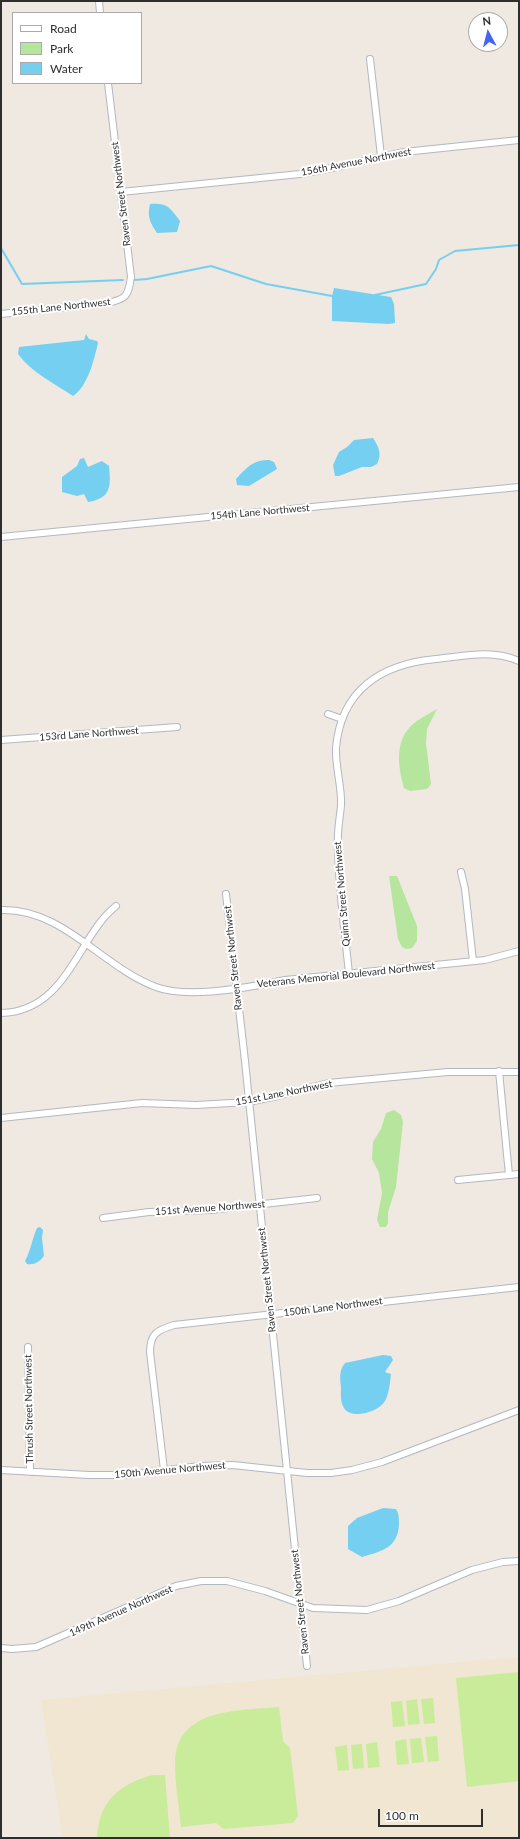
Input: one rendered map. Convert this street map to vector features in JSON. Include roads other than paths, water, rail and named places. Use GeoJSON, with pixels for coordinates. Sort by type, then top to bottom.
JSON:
{"type":"FeatureCollection","features":[{"type":"Feature","properties":{"kind":"street"},"geometry":{"type":"LineString","coordinates":[[99,1],[100,12]]}},
{"type":"Feature","properties":{"kind":"street"},"geometry":{"type":"LineString","coordinates":[[370,59],[381,156]]}},
{"type":"Feature","properties":{"kind":"street","name":"Raven Street Northwest"},"geometry":{"type":"LineString","coordinates":[[108,84],[131,277],[129,289],[125,298],[120,301]]}},
{"type":"Feature","properties":{"kind":"street","name":"156th Avenue Northwest"},"geometry":{"type":"LineString","coordinates":[[121,192],[300,174],[404,152],[519,140]]}},
{"type":"Feature","properties":{"kind":"street","name":"155th Lane Northwest"},"geometry":{"type":"LineString","coordinates":[[1,314],[120,301]]}},
{"type":"Feature","properties":{"kind":"street","name":"154th Lane Northwest"},"geometry":{"type":"LineString","coordinates":[[1,537],[519,487]]}},
{"type":"Feature","properties":{"kind":"street"},"geometry":{"type":"LineString","coordinates":[[328,714],[342,719],[363,686],[392,668],[415,660],[492,653],[509,656],[519,661]]}},
{"type":"Feature","properties":{"kind":"street","name":"Quinn Street Northwest"},"geometry":{"type":"LineString","coordinates":[[342,719],[336,749],[341,804],[338,844],[349,974]]}},
{"type":"Feature","properties":{"kind":"street","name":"153rd Lane Northwest"},"geometry":{"type":"LineString","coordinates":[[1,740],[177,727]]}},
{"type":"Feature","properties":{"kind":"street"},"geometry":{"type":"LineString","coordinates":[[461,872],[465,889],[473,961]]}},
{"type":"Feature","properties":{"kind":"street","name":"Raven Street Northwest"},"geometry":{"type":"LineString","coordinates":[[226,894],[260,1206],[307,1666]]}},
{"type":"Feature","properties":{"kind":"street"},"geometry":{"type":"LineString","coordinates":[[1,1013],[21,1009],[35,1003],[55,989],[64,978],[99,924],[116,906]]}},
{"type":"Feature","properties":{"kind":"street","name":"Veterans Memorial Boulevard Northwest"},"geometry":{"type":"LineString","coordinates":[[1,910],[38,915],[61,927],[134,976],[158,988],[184,992],[285,980],[485,960],[519,951]]}},
{"type":"Feature","properties":{"kind":"street"},"geometry":{"type":"LineString","coordinates":[[499,1071],[509,1175]]}},
{"type":"Feature","properties":{"kind":"street","name":"151st Lane Northwest"},"geometry":{"type":"LineString","coordinates":[[1,1118],[142,1103],[196,1105],[248,1102],[328,1084],[448,1072],[519,1072]]}},
{"type":"Feature","properties":{"kind":"street"},"geometry":{"type":"LineString","coordinates":[[458,1180],[519,1174]]}},
{"type":"Feature","properties":{"kind":"street","name":"151st Avenue Northwest"},"geometry":{"type":"LineString","coordinates":[[103,1218],[149,1212],[210,1210],[260,1206],[317,1198]]}},
{"type":"Feature","properties":{"kind":"street","name":"150th Lane Northwest"},"geometry":{"type":"LineString","coordinates":[[164,1470],[150,1352],[152,1338],[160,1329],[174,1325],[519,1286]]}},
{"type":"Feature","properties":{"kind":"street","name":"Thrush Street Northwest"},"geometry":{"type":"LineString","coordinates":[[28,1347],[30,1472]]}},
{"type":"Feature","properties":{"kind":"street","name":"150th Avenue Northwest"},"geometry":{"type":"LineString","coordinates":[[1,1470],[89,1475],[125,1475],[164,1470],[233,1465],[287,1471],[331,1473],[352,1470],[382,1462],[519,1410]]}},
{"type":"Feature","properties":{"kind":"street","name":"149th Avenue Northwest"},"geometry":{"type":"LineString","coordinates":[[1,1648],[12,1649],[36,1647],[176,1586],[201,1582],[227,1581],[265,1591],[313,1608],[367,1610],[399,1601],[472,1570],[503,1562],[519,1561]]}},
{"type":"Feature","properties":{"kind":"water"},"geometry":{"type":"Polygon","coordinates":[[[150,204],[165,205],[170,209],[180,221],[177,232],[157,233],[150,219],[150,204]]]}},
{"type":"Feature","properties":{"kind":"water"},"geometry":{"type":"Polygon","coordinates":[[[334,288],[391,297],[394,304],[395,323],[332,321],[332,296],[334,288]]]}},
{"type":"Feature","properties":{"kind":"water"},"geometry":{"type":"Polygon","coordinates":[[[86,334],[89,339],[97,341],[98,343],[90,372],[83,386],[73,396],[30,367],[18,354],[19,347],[84,340],[86,334]]]}},
{"type":"Feature","properties":{"kind":"water"},"geometry":{"type":"Polygon","coordinates":[[[373,438],[379,451],[377,464],[371,467],[362,467],[339,476],[335,476],[333,465],[339,452],[354,440],[373,438]]]}},
{"type":"Feature","properties":{"kind":"water"},"geometry":{"type":"Polygon","coordinates":[[[84,458],[88,467],[102,461],[109,466],[110,480],[108,490],[101,498],[88,502],[84,494],[77,496],[62,492],[62,477],[77,466],[80,459],[84,458]]]}},
{"type":"Feature","properties":{"kind":"water"},"geometry":{"type":"Polygon","coordinates":[[[269,460],[274,462],[277,469],[249,486],[237,485],[236,479],[247,468],[259,461],[269,460]]]}},
{"type":"Feature","properties":{"kind":"water"},"geometry":{"type":"Polygon","coordinates":[[[40,1227],[43,1230],[42,1238],[44,1256],[37,1263],[27,1264],[25,1261],[37,1228],[40,1227]]]}},
{"type":"Feature","properties":{"kind":"water"},"geometry":{"type":"Polygon","coordinates":[[[383,1355],[391,1356],[393,1360],[385,1372],[391,1374],[385,1401],[377,1408],[365,1413],[353,1414],[348,1412],[343,1406],[341,1398],[340,1374],[343,1366],[345,1363],[383,1355]]]}},
{"type":"Feature","properties":{"kind":"water"},"geometry":{"type":"Polygon","coordinates":[[[383,1508],[396,1509],[398,1514],[398,1532],[392,1543],[388,1547],[376,1553],[362,1557],[348,1549],[348,1526],[357,1518],[383,1508]]]}},
{"type":"Feature","properties":{"kind":"waterway"},"geometry":{"type":"LineString","coordinates":[[375,295],[426,284],[436,269],[439,260],[455,251],[519,245]]}},
{"type":"Feature","properties":{"kind":"waterway"},"geometry":{"type":"LineString","coordinates":[[1,248],[22,284],[123,280]]}},
{"type":"Feature","properties":{"kind":"waterway"},"geometry":{"type":"LineString","coordinates":[[134,280],[147,279],[211,266],[266,284],[332,296]]}}]}
